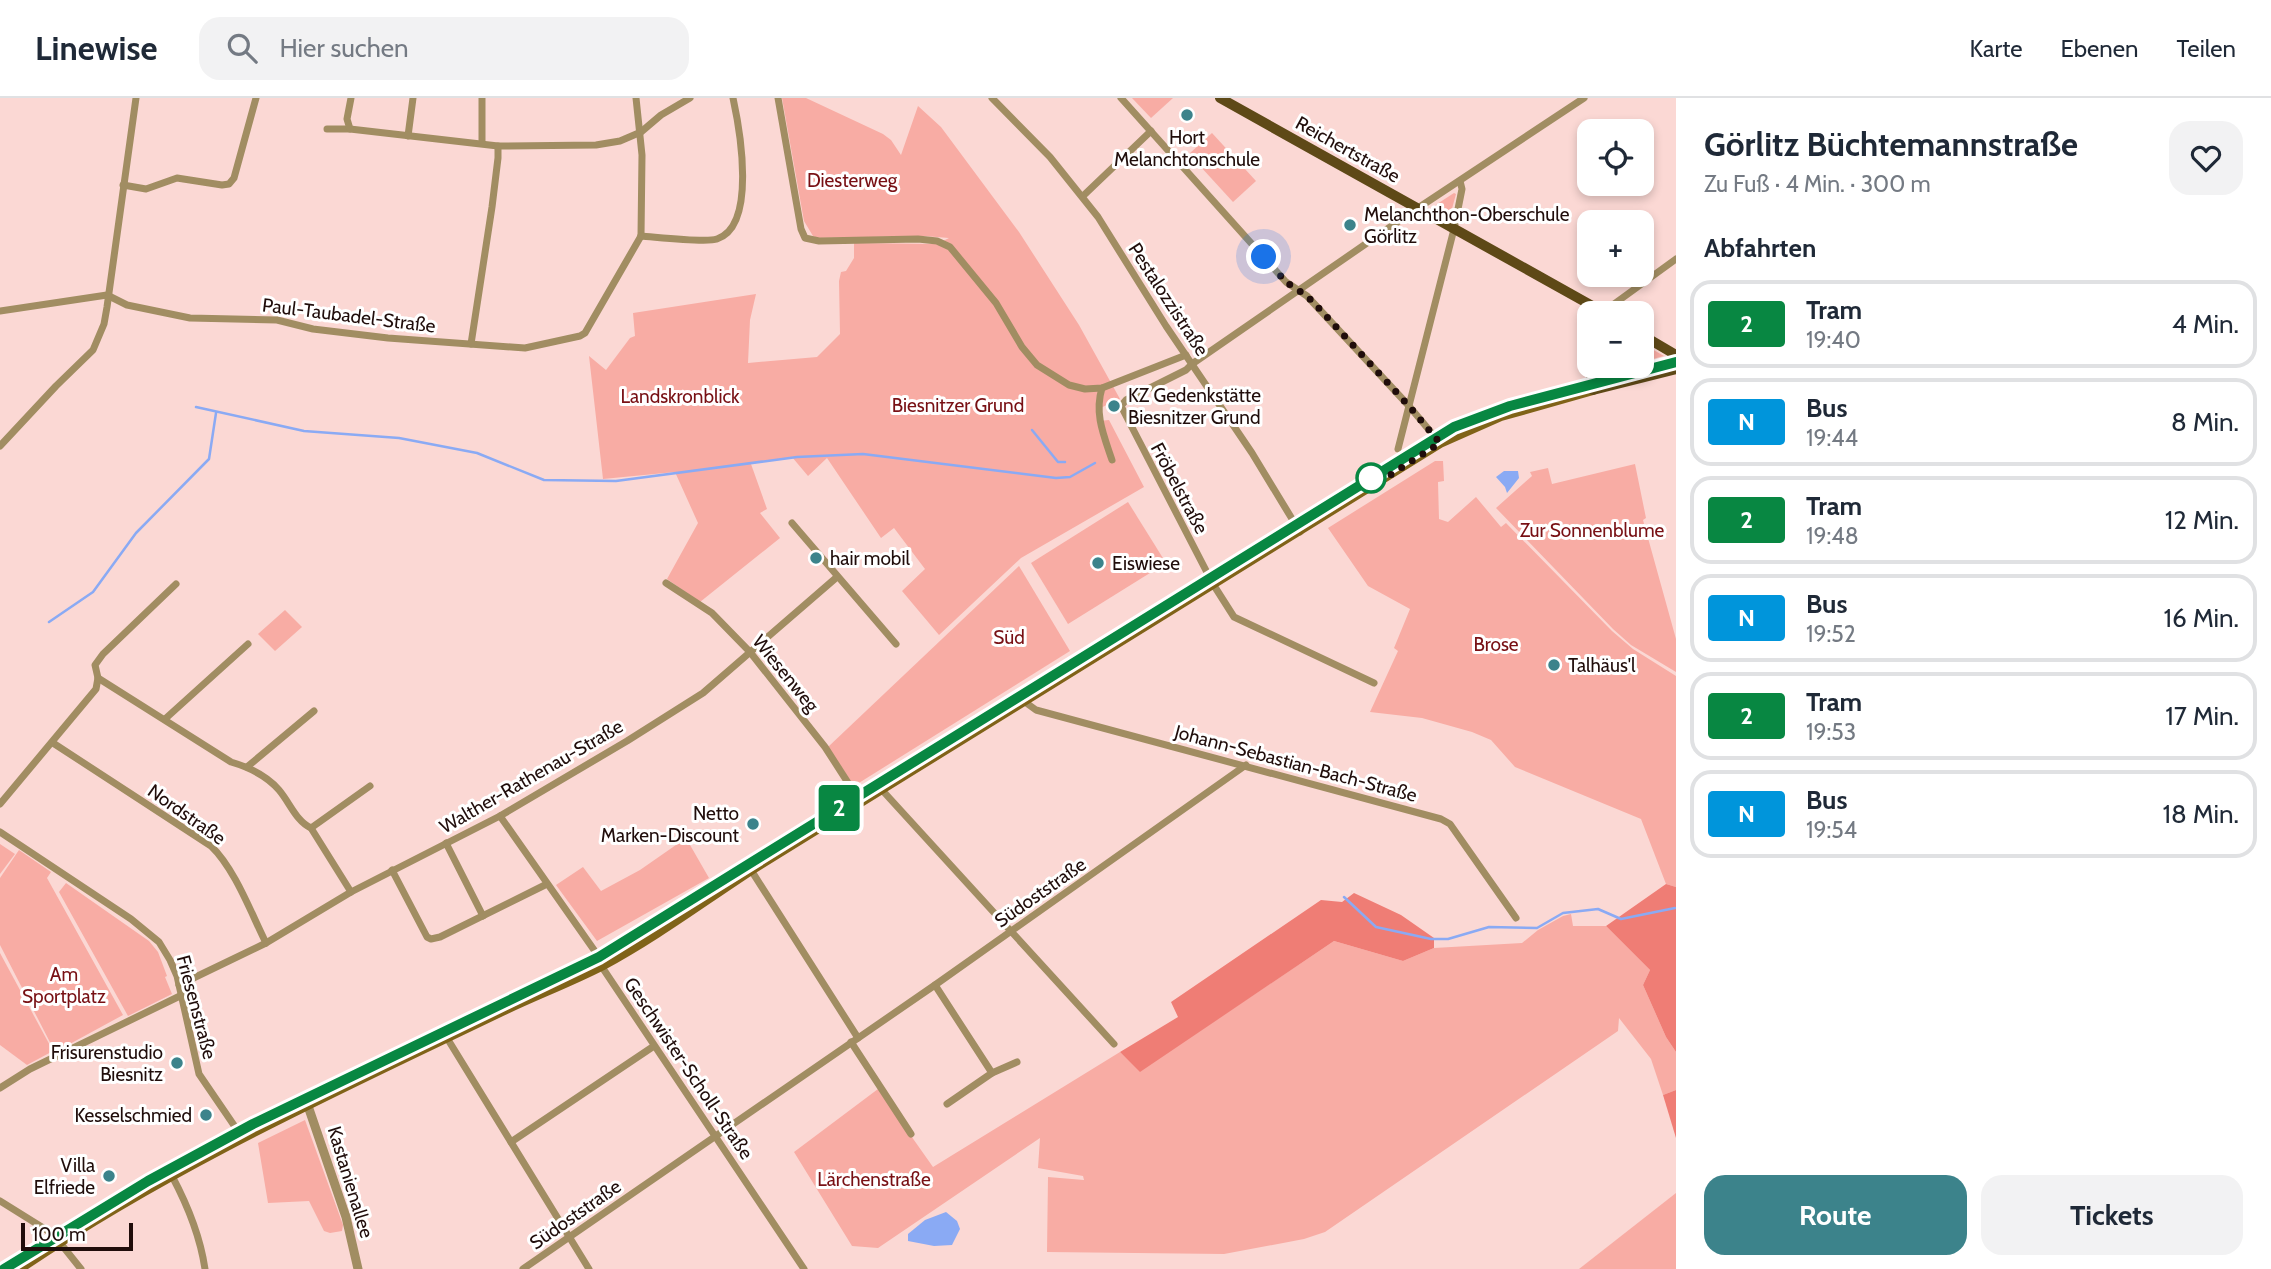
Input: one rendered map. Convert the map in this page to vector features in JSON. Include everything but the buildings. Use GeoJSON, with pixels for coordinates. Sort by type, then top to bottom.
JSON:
{"type":"FeatureCollection","features":[{"type":"Feature","properties":{"kind":"main road","name":"Reichertstraße"},"geometry":{"type":"LineString","coordinates":[[1220,98],[1582,301]]}},
{"type":"Feature","properties":{"kind":"main road"},"geometry":{"type":"LineString","coordinates":[[1654,342],[1676,355]]}},
{"type":"Feature","properties":{"kind":"main road"},"geometry":{"type":"LineString","coordinates":[[19,1269],[60,1242],[242,1137],[602,965],[1440,443],[1512,412],[1676,369]]}},
{"type":"Feature","properties":{"kind":"main road"},"geometry":{"type":"LineString","coordinates":[[1591,378],[1593,390]]}},
{"type":"Feature","properties":{"kind":"street"},"geometry":{"type":"LineString","coordinates":[[0,446],[93,350],[104,324],[136,98]]}},
{"type":"Feature","properties":{"kind":"street"},"geometry":{"type":"LineString","coordinates":[[123,185],[146,189],[177,178],[229,184],[234,178],[256,98]]}},
{"type":"Feature","properties":{"kind":"street"},"geometry":{"type":"LineString","coordinates":[[350,129],[347,119],[351,98]]}},
{"type":"Feature","properties":{"kind":"street"},"geometry":{"type":"LineString","coordinates":[[408,136],[413,98]]}},
{"type":"Feature","properties":{"kind":"street"},"geometry":{"type":"LineString","coordinates":[[482,98],[482,143]]}},
{"type":"Feature","properties":{"kind":"street"},"geometry":{"type":"LineString","coordinates":[[636,98],[641,132],[641,236],[715,240],[736,224],[740,205],[741,145],[733,98]]}},
{"type":"Feature","properties":{"kind":"street"},"geometry":{"type":"LineString","coordinates":[[327,129],[350,129],[498,146],[596,145],[620,141],[641,132],[661,114],[690,98]]}},
{"type":"Feature","properties":{"kind":"street"},"geometry":{"type":"LineString","coordinates":[[778,98],[802,233],[806,238],[819,241],[918,239],[937,241],[950,247],[996,303],[1022,347],[1037,365],[1069,385],[1085,389],[1102,388],[1186,355]]}},
{"type":"Feature","properties":{"kind":"street","name":"Pestalozzistraße"},"geometry":{"type":"LineString","coordinates":[[992,98],[1050,157],[1083,196],[1252,453],[1300,531]]}},
{"type":"Feature","properties":{"kind":"street"},"geometry":{"type":"LineString","coordinates":[[1121,98],[1286,282],[1307,296],[1440,443]]}},
{"type":"Feature","properties":{"kind":"street"},"geometry":{"type":"LineString","coordinates":[[1192,364],[1418,208],[1584,98]]}},
{"type":"Feature","properties":{"kind":"street"},"geometry":{"type":"LineString","coordinates":[[1083,196],[1151,131]]}},
{"type":"Feature","properties":{"kind":"street"},"geometry":{"type":"LineString","coordinates":[[471,344],[492,207],[498,146]]}},
{"type":"Feature","properties":{"kind":"street"},"geometry":{"type":"LineString","coordinates":[[1398,449],[1454,229],[1462,189],[1460,181]]}},
{"type":"Feature","properties":{"kind":"street","name":"Paul-Taubadel-Straße"},"geometry":{"type":"LineString","coordinates":[[0,310],[107,295],[127,305],[190,318],[277,320],[358,336],[525,348],[580,336],[593,323],[641,236]]}},
{"type":"Feature","properties":{"kind":"street"},"geometry":{"type":"LineString","coordinates":[[1619,301],[1676,259]]}},
{"type":"Feature","properties":{"kind":"street","name":"Fröbelstraße"},"geometry":{"type":"LineString","coordinates":[[1192,364],[1186,370],[1126,400],[1121,406],[1213,584]]}},
{"type":"Feature","properties":{"kind":"street"},"geometry":{"type":"LineString","coordinates":[[1102,388],[1098,413],[1112,460]]}},
{"type":"Feature","properties":{"kind":"street"},"geometry":{"type":"LineString","coordinates":[[792,523],[896,645]]}},
{"type":"Feature","properties":{"kind":"street","name":"Walther-Rathenau-Straße"},"geometry":{"type":"LineString","coordinates":[[179,985],[266,943],[351,892],[500,816],[703,693],[837,578]]}},
{"type":"Feature","properties":{"kind":"street","name":"Wiesenweg"},"geometry":{"type":"LineString","coordinates":[[666,583],[712,613],[750,652],[825,747],[861,803]]}},
{"type":"Feature","properties":{"kind":"street"},"geometry":{"type":"LineString","coordinates":[[0,804],[96,689],[98,678],[95,665],[103,654],[176,584]]}},
{"type":"Feature","properties":{"kind":"street"},"geometry":{"type":"LineString","coordinates":[[1213,584],[1234,617],[1374,683]]}},
{"type":"Feature","properties":{"kind":"street"},"geometry":{"type":"LineString","coordinates":[[165,719],[248,644]]}},
{"type":"Feature","properties":{"kind":"street"},"geometry":{"type":"LineString","coordinates":[[98,678],[231,762],[247,767],[276,787],[302,824],[311,828],[351,892]]}},
{"type":"Feature","properties":{"kind":"street","name":"Johann-Sebastian-Bach-Straße"},"geometry":{"type":"LineString","coordinates":[[1025,702],[1036,710],[1441,819],[1450,824],[1516,918]]}},
{"type":"Feature","properties":{"kind":"street"},"geometry":{"type":"LineString","coordinates":[[247,767],[314,711]]}},
{"type":"Feature","properties":{"kind":"street","name":"Nordstraße"},"geometry":{"type":"LineString","coordinates":[[53,743],[220,854],[266,943]]}},
{"type":"Feature","properties":{"kind":"street","name":"Südoststraße"},"geometry":{"type":"LineString","coordinates":[[523,1269],[935,985],[1246,765]]}},
{"type":"Feature","properties":{"kind":"street"},"geometry":{"type":"LineString","coordinates":[[311,828],[370,786]]}},
{"type":"Feature","properties":{"kind":"street"},"geometry":{"type":"LineString","coordinates":[[882,790],[1114,1044]]}},
{"type":"Feature","properties":{"kind":"street","name":"Geschwister-Scholl-Straße"},"geometry":{"type":"LineString","coordinates":[[500,816],[597,954],[654,1046],[804,1269]]}},
{"type":"Feature","properties":{"kind":"street","name":"Friesenstraße"},"geometry":{"type":"LineString","coordinates":[[0,832],[147,931],[166,951],[182,995],[199,1074],[242,1137]]}},
{"type":"Feature","properties":{"kind":"street"},"geometry":{"type":"LineString","coordinates":[[446,843],[484,915]]}},
{"type":"Feature","properties":{"kind":"street"},"geometry":{"type":"LineString","coordinates":[[392,870],[431,939],[547,884]]}},
{"type":"Feature","properties":{"kind":"street"},"geometry":{"type":"LineString","coordinates":[[751,870],[911,1134]]}},
{"type":"Feature","properties":{"kind":"street"},"geometry":{"type":"LineString","coordinates":[[935,985],[992,1073]]}},
{"type":"Feature","properties":{"kind":"street"},"geometry":{"type":"LineString","coordinates":[[0,1088],[30,1069],[182,995]]}},
{"type":"Feature","properties":{"kind":"street"},"geometry":{"type":"LineString","coordinates":[[447,1038],[589,1269]]}},
{"type":"Feature","properties":{"kind":"street"},"geometry":{"type":"LineString","coordinates":[[511,1142],[654,1046]]}},
{"type":"Feature","properties":{"kind":"street"},"geometry":{"type":"LineString","coordinates":[[947,1104],[992,1073],[1017,1062]]}},
{"type":"Feature","properties":{"kind":"street","name":"Kastanienallee"},"geometry":{"type":"LineString","coordinates":[[307,1106],[346,1217],[358,1269]]}},
{"type":"Feature","properties":{"kind":"street"},"geometry":{"type":"LineString","coordinates":[[172,1176],[192,1217],[205,1269]]}},
{"type":"Feature","properties":{"kind":"street"},"geometry":{"type":"LineString","coordinates":[[0,1201],[53,1234],[81,1269]]}},
{"type":"Feature","properties":{"kind":"green space","name":"Biesnitzer Grund"},"geometry":{"type":"Polygon","coordinates":[[[782,98],[806,98],[883,134],[891,140],[901,155],[918,106],[941,127],[1019,232],[1079,325],[1120,399],[1096,410],[1099,421],[1109,420],[1144,487],[1021,558],[939,635],[902,591],[925,569],[894,528],[881,538],[827,458],[808,476],[792,457],[751,464],[767,509],[760,513],[780,538],[700,602],[667,579],[698,523],[675,472],[603,479],[589,356],[606,370],[630,338],[635,336],[633,313],[756,294],[750,320],[748,363],[817,357],[840,334],[839,281],[841,272],[846,271],[854,258],[854,243],[937,244],[949,238],[813,236],[804,221],[782,98]]]}},
{"type":"Feature","properties":{"kind":"green space"},"geometry":{"type":"Polygon","coordinates":[[[1132,98],[1173,98],[1151,118],[1132,98]]]}},
{"type":"Feature","properties":{"kind":"green space"},"geometry":{"type":"Polygon","coordinates":[[[1212,133],[1256,181],[1233,202],[1189,154],[1212,133]]]}},
{"type":"Feature","properties":{"kind":"green space"},"geometry":{"type":"Polygon","coordinates":[[[1456,194],[1450,216],[1434,209],[1434,206],[1456,194]]]}},
{"type":"Feature","properties":{"kind":"green space"},"geometry":{"type":"Polygon","coordinates":[[[1654,350],[1664,356],[1654,359],[1654,350]]]}},
{"type":"Feature","properties":{"kind":"green space","name":"Brose"},"geometry":{"type":"Polygon","coordinates":[[[1435,461],[1443,461],[1444,481],[1438,482],[1439,519],[1448,522],[1476,497],[1501,527],[1506,523],[1612,631],[1633,649],[1676,676],[1676,887],[1666,884],[1641,819],[1515,767],[1491,740],[1472,732],[1422,718],[1370,712],[1398,651],[1394,648],[1410,609],[1368,586],[1328,528],[1435,461]]]}},
{"type":"Feature","properties":{"kind":"green space","name":"Zur Sonnenblume"},"geometry":{"type":"Polygon","coordinates":[[[1635,464],[1646,518],[1643,520],[1676,639],[1676,672],[1631,645],[1613,629],[1496,508],[1532,476],[1530,472],[1548,468],[1552,484],[1635,464]]]}},
{"type":"Feature","properties":{"kind":"green space","name":"Eiswiese"},"geometry":{"type":"Polygon","coordinates":[[[1128,502],[1166,563],[1068,624],[1031,563],[1128,502]]]}},
{"type":"Feature","properties":{"kind":"green space","name":"Süd"},"geometry":{"type":"Polygon","coordinates":[[[1019,566],[1070,651],[854,786],[828,747],[1019,566]]]}},
{"type":"Feature","properties":{"kind":"green space"},"geometry":{"type":"Polygon","coordinates":[[[285,610],[302,627],[275,651],[258,634],[285,610]]]}},
{"type":"Feature","properties":{"kind":"green space"},"geometry":{"type":"Polygon","coordinates":[[[686,838],[709,878],[597,941],[556,885],[583,867],[601,891],[640,870],[686,838]]]}},
{"type":"Feature","properties":{"kind":"green space"},"geometry":{"type":"Polygon","coordinates":[[[0,844],[15,854],[0,874],[0,844]]]}},
{"type":"Feature","properties":{"kind":"green space","name":"Am Sportplatz"},"geometry":{"type":"Polygon","coordinates":[[[19,850],[51,872],[47,878],[123,1015],[55,1052],[0,945],[0,878],[19,850]]]}},
{"type":"Feature","properties":{"kind":"green space"},"geometry":{"type":"Polygon","coordinates":[[[66,883],[149,941],[158,952],[172,994],[128,1016],[59,892],[66,883]]]}},
{"type":"Feature","properties":{"kind":"green space","name":"Lärchenstraße"},"geometry":{"type":"Polygon","coordinates":[[[1571,914],[1573,926],[1606,926],[1650,970],[1643,985],[1666,1037],[1676,1052],[1676,1090],[1663,1095],[1651,1059],[1619,1018],[1618,1031],[1325,1232],[1304,1239],[1224,1254],[1047,1252],[1048,1177],[1084,1180],[1083,1176],[1038,1168],[1040,1138],[878,1248],[852,1246],[794,1152],[878,1089],[933,1167],[1120,1052],[1140,1071],[1334,941],[1403,961],[1434,948],[1522,943],[1538,930],[1571,914]]]}},
{"type":"Feature","properties":{"kind":"green space"},"geometry":{"type":"Polygon","coordinates":[[[0,953],[53,1051],[27,1065],[0,1045],[0,953]]]}},
{"type":"Feature","properties":{"kind":"green space"},"geometry":{"type":"Polygon","coordinates":[[[305,1120],[343,1225],[342,1231],[324,1231],[309,1201],[268,1203],[258,1143],[305,1120]]]}},
{"type":"Feature","properties":{"kind":"green space"},"geometry":{"type":"Polygon","coordinates":[[[1676,1193],[1676,1269],[1579,1269],[1676,1193]]]}},
{"type":"Feature","properties":{"kind":"shaded area"},"geometry":{"type":"Polygon","coordinates":[[[1666,884],[1676,887],[1676,1052],[1666,1037],[1643,985],[1650,970],[1606,926],[1666,884]]]}},
{"type":"Feature","properties":{"kind":"shaded area"},"geometry":{"type":"Polygon","coordinates":[[[1354,893],[1401,915],[1434,938],[1434,948],[1403,961],[1334,941],[1140,1072],[1120,1052],[1178,1017],[1171,1002],[1321,900],[1342,902],[1354,893]]]}},
{"type":"Feature","properties":{"kind":"shaded area"},"geometry":{"type":"Polygon","coordinates":[[[1676,1090],[1676,1138],[1663,1095],[1676,1090]]]}},
{"type":"Feature","properties":{"kind":"water"},"geometry":{"type":"Polygon","coordinates":[[[1504,471],[1518,471],[1519,478],[1507,493],[1496,477],[1504,471]]]}},
{"type":"Feature","properties":{"kind":"water"},"geometry":{"type":"Polygon","coordinates":[[[946,1212],[957,1221],[960,1229],[952,1245],[934,1246],[908,1241],[908,1234],[925,1220],[946,1212]]]}},
{"type":"Feature","properties":{"kind":"waterway"},"geometry":{"type":"LineString","coordinates":[[196,407],[304,431],[399,438],[477,453],[544,480],[616,481],[797,457],[863,454],[1056,478],[1070,477],[1095,463]]}},
{"type":"Feature","properties":{"kind":"waterway"},"geometry":{"type":"LineString","coordinates":[[49,622],[93,592],[136,533],[209,459],[216,413]]}},
{"type":"Feature","properties":{"kind":"waterway"},"geometry":{"type":"LineString","coordinates":[[1032,430],[1058,462],[1065,462]]}},
{"type":"Feature","properties":{"kind":"waterway"},"geometry":{"type":"LineString","coordinates":[[1344,897],[1376,927],[1431,939],[1448,939],[1489,927],[1537,928],[1563,913],[1598,909],[1621,919],[1675,908]]}},
{"type":"Feature","properties":{"kind":"tram line"},"geometry":{"type":"LineString","coordinates":[[1445,431],[1510,406],[1676,362]]}},
{"type":"Feature","properties":{"kind":"tram line","name":"2"},"geometry":{"type":"LineString","coordinates":[[4,1269],[148,1181],[253,1124],[599,957],[1454,427],[1510,406],[1676,362]]}},
{"type":"Feature","properties":{"kind":"tram line"},"geometry":{"type":"LineString","coordinates":[[4,1269],[148,1181],[268,1116],[417,1047],[599,957],[1454,427]]}},
{"type":"Feature","properties":{"kind":"place","name":"Hort Melanchtonschule"},"geometry":{"type":"Point","coordinates":[1187,115]}},
{"type":"Feature","properties":{"kind":"place","name":"Melanchthon-Oberschule Görlitz"},"geometry":{"type":"Point","coordinates":[1350,225]}},
{"type":"Feature","properties":{"kind":"place","name":"KZ Gedenkstätte Biesnitzer Grund"},"geometry":{"type":"Point","coordinates":[1114,406]}},
{"type":"Feature","properties":{"kind":"place","name":"hair mobil"},"geometry":{"type":"Point","coordinates":[816,558]}},
{"type":"Feature","properties":{"kind":"place","name":"Eiswiese"},"geometry":{"type":"Point","coordinates":[1098,563]}},
{"type":"Feature","properties":{"kind":"place","name":"Talhäus'l"},"geometry":{"type":"Point","coordinates":[1554,665]}},
{"type":"Feature","properties":{"kind":"place","name":"Netto Marken-Discount"},"geometry":{"type":"Point","coordinates":[753,824]}},
{"type":"Feature","properties":{"kind":"place","name":"Frisurenstudio Biesnitz"},"geometry":{"type":"Point","coordinates":[177,1063]}},
{"type":"Feature","properties":{"kind":"place","name":"Kesselschmied"},"geometry":{"type":"Point","coordinates":[206,1115]}},
{"type":"Feature","properties":{"kind":"place","name":"Villa Elfriede"},"geometry":{"type":"Point","coordinates":[109,1176]}},
{"type":"Feature","properties":{"kind":"route"},"geometry":{"type":"LineString","coordinates":[[1264,257],[1286,282],[1316,305],[1440,443],[1376,484],[1371,478]]}},
{"type":"Feature","properties":{"kind":"park label","name":"Diesterweg"},"geometry":{"type":"Point","coordinates":[852,180]}},
{"type":"Feature","properties":{"kind":"park label","name":"Landskronblick"},"geometry":{"type":"Point","coordinates":[680,396]}}]}
